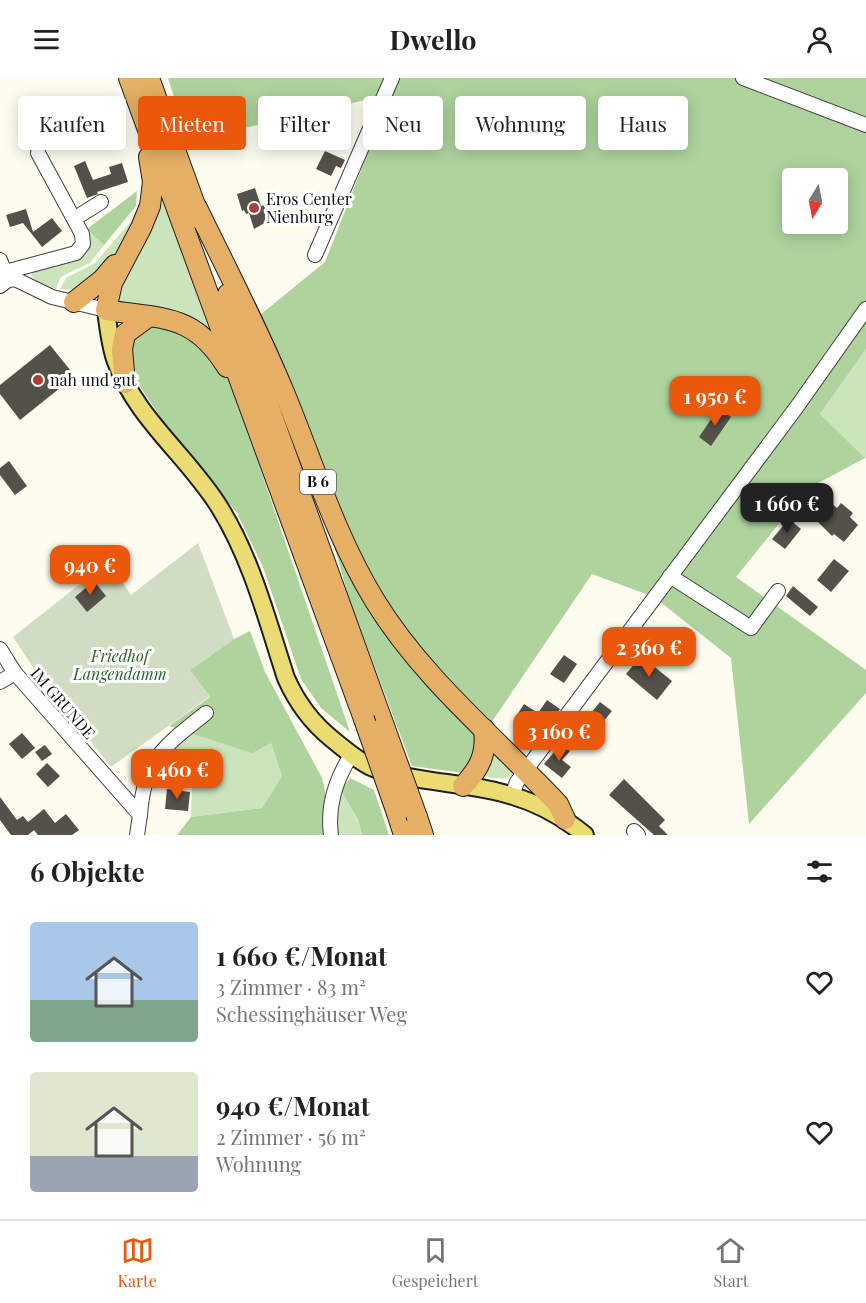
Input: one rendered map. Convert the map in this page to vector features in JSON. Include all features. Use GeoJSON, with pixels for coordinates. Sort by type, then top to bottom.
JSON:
{"type":"FeatureCollection","features":[{"type":"Feature","properties":{"kind":"highway","name":"B 6"},"geometry":{"type":"LineString","coordinates":[[149,78],[420,826]]}},
{"type":"Feature","properties":{"kind":"highway","name":"B 6"},"geometry":{"type":"LineString","coordinates":[[132,87],[364,719],[404,835]]}},
{"type":"Feature","properties":{"kind":"highway"},"geometry":{"type":"LineString","coordinates":[[132,87],[153,182],[150,206],[112,283],[106,310],[170,319],[201,334],[212,344],[248,401]]}},
{"type":"Feature","properties":{"kind":"highway","name":"B 6"},"geometry":{"type":"LineString","coordinates":[[197,208],[261,337],[325,500],[375,602],[427,670],[558,804],[565,819]]}},
{"type":"Feature","properties":{"kind":"highway"},"geometry":{"type":"LineString","coordinates":[[74,302],[103,279],[127,252]]}},
{"type":"Feature","properties":{"kind":"highway"},"geometry":{"type":"LineString","coordinates":[[125,383],[122,349],[125,334],[148,317]]}},
{"type":"Feature","properties":{"kind":"highway"},"geometry":{"type":"LineString","coordinates":[[463,786],[478,771],[485,738],[484,729]]}},
{"type":"Feature","properties":{"kind":"main road"},"geometry":{"type":"LineString","coordinates":[[106,310],[115,358],[125,383],[147,417],[219,506],[235,534],[249,563],[286,678],[300,705],[319,728],[351,755],[370,766],[394,774],[512,795],[539,805],[565,819],[585,835]]}},
{"type":"Feature","properties":{"kind":"street"},"geometry":{"type":"LineString","coordinates":[[315,255],[392,78]]}},
{"type":"Feature","properties":{"kind":"street"},"geometry":{"type":"LineString","coordinates":[[743,78],[866,125]]}},
{"type":"Feature","properties":{"kind":"street"},"geometry":{"type":"LineString","coordinates":[[3,274],[79,251],[83,244],[83,237],[38,153]]}},
{"type":"Feature","properties":{"kind":"street"},"geometry":{"type":"LineString","coordinates":[[74,219],[101,202]]}},
{"type":"Feature","properties":{"kind":"street"},"geometry":{"type":"LineString","coordinates":[[3,274],[52,297],[106,310]]}},
{"type":"Feature","properties":{"kind":"street"},"geometry":{"type":"LineString","coordinates":[[512,795],[517,782],[796,408],[866,309]]}},
{"type":"Feature","properties":{"kind":"street"},"geometry":{"type":"LineString","coordinates":[[670,576],[751,628],[778,591]]}},
{"type":"Feature","properties":{"kind":"street","name":"IM GRUNDE"},"geometry":{"type":"LineString","coordinates":[[0,649],[15,673],[140,815]]}},
{"type":"Feature","properties":{"kind":"street"},"geometry":{"type":"LineString","coordinates":[[0,682],[15,673]]}},
{"type":"Feature","properties":{"kind":"street"},"geometry":{"type":"LineString","coordinates":[[137,835],[142,789],[158,756],[164,747],[206,713]]}},
{"type":"Feature","properties":{"kind":"street"},"geometry":{"type":"LineString","coordinates":[[331,835],[329,819],[334,791],[351,755]]}},
{"type":"Feature","properties":{"kind":"green space"},"geometry":{"type":"Polygon","coordinates":[[[168,78],[866,78],[866,349],[820,414],[865,458],[807,489],[736,577],[866,670],[866,693],[749,824],[731,658],[654,597],[592,574],[489,726],[464,773],[412,766],[350,601],[278,354],[260,315],[325,262],[369,150],[443,150],[443,96],[390,96],[391,94],[363,96],[363,100],[351,103],[351,96],[258,96],[258,125],[246,128],[246,96],[174,96],[168,78]]]}},
{"type":"Feature","properties":{"kind":"green space"},"geometry":{"type":"Polygon","coordinates":[[[137,191],[136,206],[104,245],[87,229],[137,191]]]}},
{"type":"Feature","properties":{"kind":"green space"},"geometry":{"type":"Polygon","coordinates":[[[160,192],[210,331],[115,306],[116,286],[160,192]]]}},
{"type":"Feature","properties":{"kind":"green space"},"geometry":{"type":"Polygon","coordinates":[[[135,217],[121,251],[78,290],[60,289],[66,278],[95,263],[135,217]]]}},
{"type":"Feature","properties":{"kind":"green space"},"geometry":{"type":"Polygon","coordinates":[[[89,231],[104,245],[90,263],[60,278],[56,289],[37,282],[31,275],[36,269],[87,245],[89,231]]]}},
{"type":"Feature","properties":{"kind":"green space"},"geometry":{"type":"Polygon","coordinates":[[[144,324],[189,332],[210,349],[232,386],[350,732],[321,708],[301,679],[263,567],[237,513],[163,421],[133,376],[126,349],[144,324]]]}},
{"type":"Feature","properties":{"kind":"green space"},"geometry":{"type":"Polygon","coordinates":[[[866,349],[866,459],[820,414],[866,349]]]}},
{"type":"Feature","properties":{"kind":"green space","name":"Friedhof Langendamm"},"geometry":{"type":"Polygon","coordinates":[[[198,543],[234,639],[190,670],[210,696],[111,767],[43,682],[13,637],[108,562],[131,595],[198,543]]]}},
{"type":"Feature","properties":{"kind":"green space"},"geometry":{"type":"Polygon","coordinates":[[[250,631],[265,672],[322,778],[325,791],[325,835],[177,835],[191,817],[262,808],[282,776],[271,743],[252,753],[169,726],[210,697],[190,670],[234,639],[250,631]]]}},
{"type":"Feature","properties":{"kind":"green space"},"geometry":{"type":"Polygon","coordinates":[[[186,731],[271,743],[282,776],[262,808],[191,817],[192,785],[151,784],[154,773],[186,731]]]}},
{"type":"Feature","properties":{"kind":"green space"},"geometry":{"type":"Polygon","coordinates":[[[489,743],[518,770],[504,778],[479,775],[489,743]]]}},
{"type":"Feature","properties":{"kind":"green space"},"geometry":{"type":"Polygon","coordinates":[[[350,778],[374,790],[389,835],[362,835],[358,820],[341,790],[350,778]]]}},
{"type":"Feature","properties":{"kind":"green space"},"geometry":{"type":"Polygon","coordinates":[[[341,789],[358,821],[362,835],[337,835],[335,818],[341,789]]]}},
{"type":"Feature","properties":{"kind":"building"},"geometry":{"type":"Polygon","coordinates":[[[325,151],[345,160],[341,168],[336,166],[331,176],[316,169],[325,151]]]}},
{"type":"Feature","properties":{"kind":"building"},"geometry":{"type":"Polygon","coordinates":[[[85,161],[93,180],[111,174],[109,167],[122,163],[128,182],[97,192],[98,194],[87,198],[74,166],[85,161]]]}},
{"type":"Feature","properties":{"kind":"building","name":"Eros Center Nienburg"},"geometry":{"type":"Polygon","coordinates":[[[255,188],[261,206],[265,205],[270,220],[254,229],[249,213],[242,211],[237,194],[255,188]]]}},
{"type":"Feature","properties":{"kind":"building"},"geometry":{"type":"Polygon","coordinates":[[[26,209],[33,232],[52,218],[62,231],[42,247],[23,223],[10,227],[6,215],[26,209]]]}},
{"type":"Feature","properties":{"kind":"building","name":"nah und gut"},"geometry":{"type":"Polygon","coordinates":[[[50,345],[75,376],[20,420],[0,394],[0,385],[50,345]]]}},
{"type":"Feature","properties":{"kind":"building"},"geometry":{"type":"Polygon","coordinates":[[[718,409],[731,417],[711,446],[699,437],[718,409]]]}},
{"type":"Feature","properties":{"kind":"building"},"geometry":{"type":"Polygon","coordinates":[[[9,461],[27,486],[15,495],[0,475],[0,468],[9,461]]]}},
{"type":"Feature","properties":{"kind":"building"},"geometry":{"type":"Polygon","coordinates":[[[830,502],[837,508],[841,503],[853,513],[850,517],[858,525],[844,542],[834,534],[832,536],[815,519],[830,502]]]}},
{"type":"Feature","properties":{"kind":"building"},"geometry":{"type":"Polygon","coordinates":[[[789,519],[801,529],[785,549],[772,539],[789,519]]]}},
{"type":"Feature","properties":{"kind":"building"},"geometry":{"type":"Polygon","coordinates":[[[834,559],[849,571],[831,592],[817,580],[834,559]]]}},
{"type":"Feature","properties":{"kind":"building"},"geometry":{"type":"Polygon","coordinates":[[[94,581],[106,596],[87,612],[75,597],[94,581]]]}},
{"type":"Feature","properties":{"kind":"building"},"geometry":{"type":"Polygon","coordinates":[[[793,586],[818,607],[810,616],[786,596],[793,586]]]}},
{"type":"Feature","properties":{"kind":"building"},"geometry":{"type":"Polygon","coordinates":[[[564,655],[577,664],[564,683],[550,674],[564,655]]]}},
{"type":"Feature","properties":{"kind":"building"},"geometry":{"type":"Polygon","coordinates":[[[641,656],[672,681],[657,700],[626,674],[641,656]]]}},
{"type":"Feature","properties":{"kind":"building"},"geometry":{"type":"Polygon","coordinates":[[[547,700],[560,709],[543,732],[517,715],[524,704],[538,713],[547,700]]]}},
{"type":"Feature","properties":{"kind":"building"},"geometry":{"type":"Polygon","coordinates":[[[600,702],[612,711],[598,728],[586,719],[600,702]]]}},
{"type":"Feature","properties":{"kind":"building"},"geometry":{"type":"Polygon","coordinates":[[[22,733],[35,748],[22,759],[9,744],[22,733]]]}},
{"type":"Feature","properties":{"kind":"building"},"geometry":{"type":"Polygon","coordinates":[[[561,744],[570,751],[562,760],[571,767],[562,778],[544,764],[561,744]]]}},
{"type":"Feature","properties":{"kind":"building"},"geometry":{"type":"Polygon","coordinates":[[[45,745],[52,754],[42,761],[35,752],[45,745]]]}},
{"type":"Feature","properties":{"kind":"building"},"geometry":{"type":"Polygon","coordinates":[[[47,763],[60,776],[48,787],[36,774],[47,763]]]}},
{"type":"Feature","properties":{"kind":"building"},"geometry":{"type":"Polygon","coordinates":[[[624,779],[665,820],[659,826],[668,835],[654,835],[609,795],[624,779]]]}},
{"type":"Feature","properties":{"kind":"building"},"geometry":{"type":"Polygon","coordinates":[[[167,789],[190,792],[188,811],[165,809],[167,789]]]}},
{"type":"Feature","properties":{"kind":"building"},"geometry":{"type":"Polygon","coordinates":[[[0,797],[17,820],[23,816],[28,822],[44,809],[55,823],[66,814],[79,830],[72,835],[38,835],[34,830],[28,835],[11,835],[0,820],[0,797]]]}},
{"type":"Feature","properties":{"kind":"place","name":"Eros Center Nienburg"},"geometry":{"type":"Point","coordinates":[254,208]}},
{"type":"Feature","properties":{"kind":"place","name":"nah und gut"},"geometry":{"type":"Point","coordinates":[38,380]}}]}
